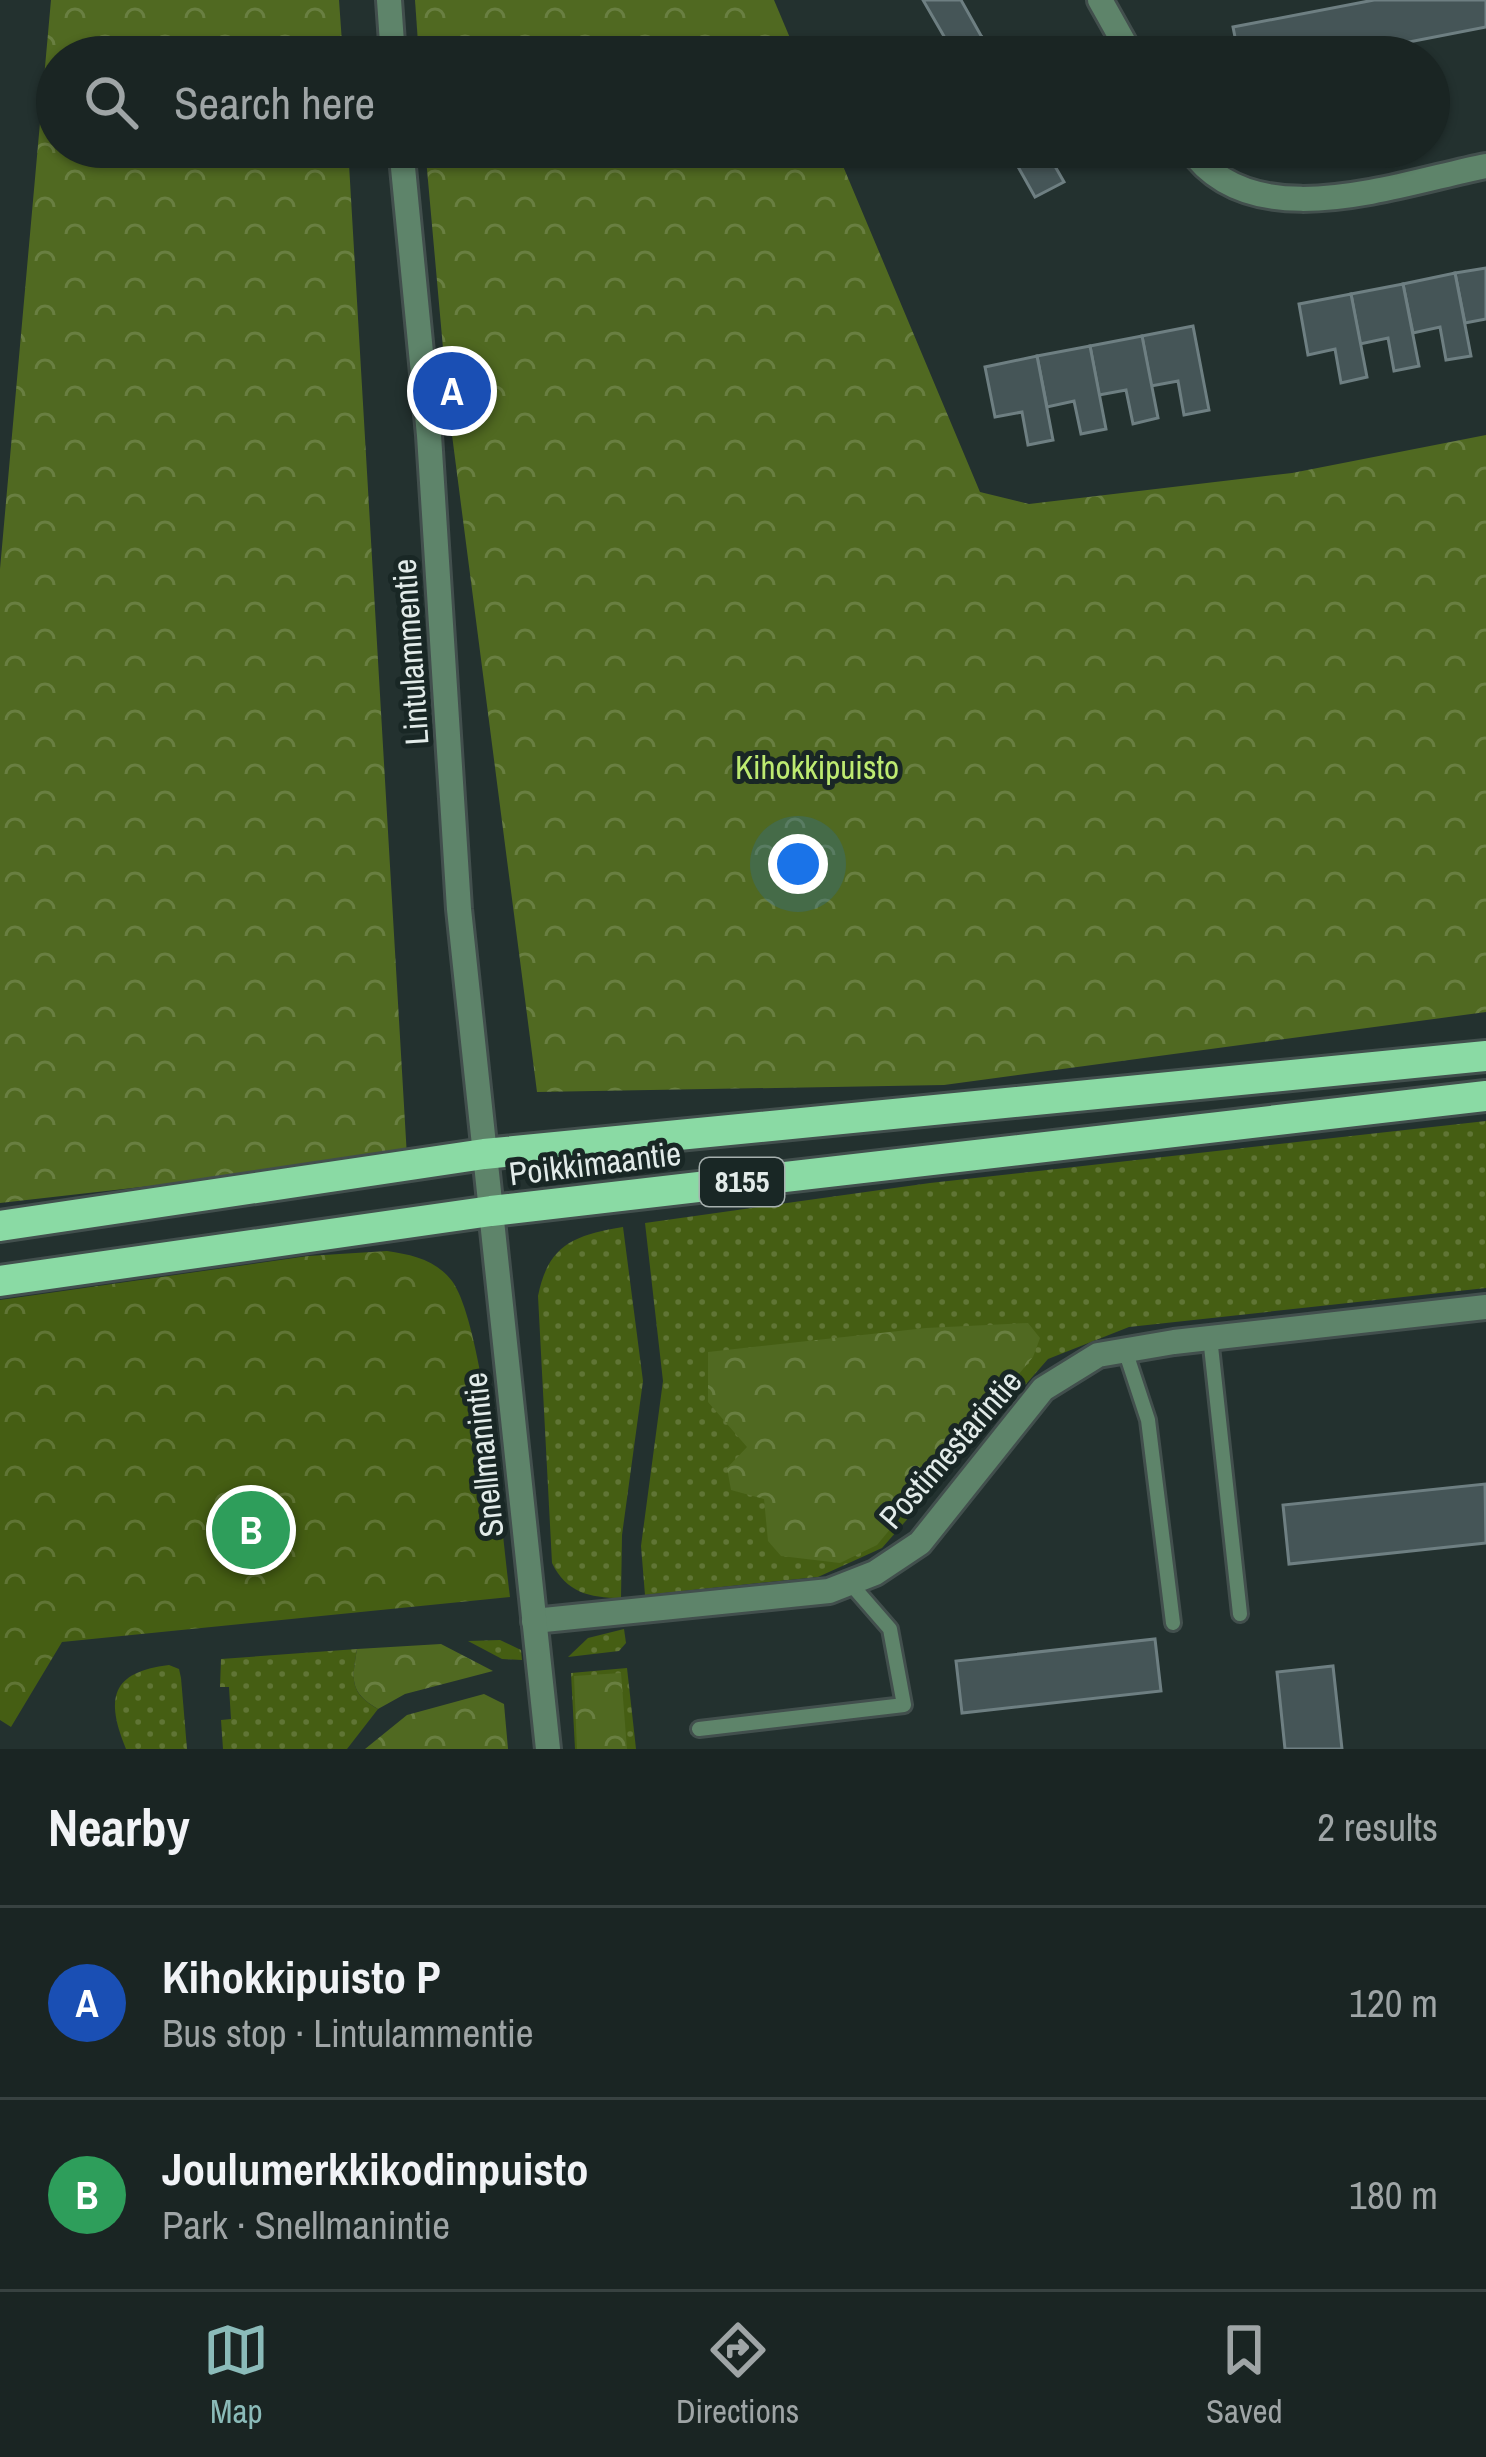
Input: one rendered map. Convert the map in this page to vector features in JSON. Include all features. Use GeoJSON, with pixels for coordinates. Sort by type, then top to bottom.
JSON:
{"type":"FeatureCollection","features":[{"type":"Feature","properties":{"kind":"main road","name":"Poikkimaantie"},"geometry":{"type":"LineString","coordinates":[[0,1226],[484,1154],[1486,1056]]}},
{"type":"Feature","properties":{"kind":"main road","name":"Poikkimaantie"},"geometry":{"type":"LineString","coordinates":[[0,1281],[491,1211],[1486,1096]]}},
{"type":"Feature","properties":{"kind":"street"},"geometry":{"type":"LineString","coordinates":[[389,0],[392,36]]}},
{"type":"Feature","properties":{"kind":"street"},"geometry":{"type":"LineString","coordinates":[[1100,0],[1120,36]]}},
{"type":"Feature","properties":{"kind":"street"},"geometry":{"type":"LineString","coordinates":[[1207,168],[1233,184],[1287,200],[1486,166]]}},
{"type":"Feature","properties":{"kind":"street","name":"Lintulammentie"},"geometry":{"type":"LineString","coordinates":[[403,168],[429,434],[459,909],[484,1154]]}},
{"type":"Feature","properties":{"kind":"street","name":"Snellmanintie"},"geometry":{"type":"LineString","coordinates":[[484,1154],[548,1749]]}},
{"type":"Feature","properties":{"kind":"street","name":"Postimestarintie"},"geometry":{"type":"LineString","coordinates":[[534,1622],[764,1599],[850,1583],[920,1543],[1043,1389],[1098,1355],[1210,1337],[1486,1307]]}},
{"type":"Feature","properties":{"kind":"lane"},"geometry":{"type":"LineString","coordinates":[[1210,1337],[1240,1614]]}},
{"type":"Feature","properties":{"kind":"lane"},"geometry":{"type":"LineString","coordinates":[[1125,1351],[1148,1420],[1173,1623]]}},
{"type":"Feature","properties":{"kind":"lane"},"geometry":{"type":"LineString","coordinates":[[700,1729],[904,1706],[890,1629],[850,1583]]}},
{"type":"Feature","properties":{"kind":"green space"},"geometry":{"type":"Polygon","coordinates":[[[51,0],[339,0],[342,36],[48,36],[51,0]]]}},
{"type":"Feature","properties":{"kind":"green space"},"geometry":{"type":"Polygon","coordinates":[[[415,0],[774,0],[789,36],[418,36],[415,0]]]}},
{"type":"Feature","properties":{"kind":"green space"},"geometry":{"type":"Polygon","coordinates":[[[36,167],[349,168],[407,1157],[0,1203],[0,569],[36,167]]]}},
{"type":"Feature","properties":{"kind":"green space","name":"Kihokkipuisto"},"geometry":{"type":"Polygon","coordinates":[[[427,168],[844,168],[980,492],[1029,504],[1292,473],[1486,435],[1486,1012],[944,1085],[537,1092],[448,404],[427,168]]]}},
{"type":"Feature","properties":{"kind":"green space"},"geometry":{"type":"Polygon","coordinates":[[[1486,1121],[1486,1288],[1129,1327],[1048,1359],[882,1548],[818,1577],[645,1595],[641,1546],[663,1381],[645,1223],[930,1183],[1486,1121]]]}},
{"type":"Feature","properties":{"kind":"green space"},"geometry":{"type":"Polygon","coordinates":[[[623,1227],[643,1381],[622,1535],[621,1598],[580,1591],[564,1581],[552,1563],[538,1296],[549,1265],[566,1245],[623,1227]]]}},
{"type":"Feature","properties":{"kind":"green space"},"geometry":{"type":"Polygon","coordinates":[[[387,1251],[431,1263],[452,1281],[463,1305],[490,1432],[510,1597],[62,1642],[11,1727],[0,1720],[0,1300],[308,1256],[387,1251]]]}},
{"type":"Feature","properties":{"kind":"green space"},"geometry":{"type":"Polygon","coordinates":[[[1028,1323],[1040,1338],[1033,1357],[877,1545],[840,1563],[781,1556],[768,1541],[764,1499],[731,1490],[727,1468],[747,1447],[708,1402],[708,1352],[926,1328],[1028,1323]]]}},
{"type":"Feature","properties":{"kind":"green space"},"geometry":{"type":"Polygon","coordinates":[[[624,1629],[626,1643],[619,1651],[568,1657],[588,1638],[624,1629]]]}},
{"type":"Feature","properties":{"kind":"green space"},"geometry":{"type":"Polygon","coordinates":[[[500,1640],[521,1650],[522,1660],[502,1659],[468,1641],[500,1640]]]}},
{"type":"Feature","properties":{"kind":"green space"},"geometry":{"type":"Polygon","coordinates":[[[441,1644],[493,1671],[405,1694],[378,1709],[357,1691],[357,1649],[441,1644]]]}},
{"type":"Feature","properties":{"kind":"green space"},"geometry":{"type":"Polygon","coordinates":[[[357,1649],[357,1691],[378,1709],[347,1749],[223,1749],[221,1720],[231,1719],[229,1687],[220,1687],[221,1659],[357,1649]]]}},
{"type":"Feature","properties":{"kind":"green space"},"geometry":{"type":"Polygon","coordinates":[[[169,1665],[179,1669],[181,1678],[187,1749],[126,1749],[116,1715],[118,1690],[135,1674],[169,1665]]]}},
{"type":"Feature","properties":{"kind":"green space"},"geometry":{"type":"Polygon","coordinates":[[[627,1668],[636,1749],[575,1749],[571,1673],[627,1668]]]}},
{"type":"Feature","properties":{"kind":"green space"},"geometry":{"type":"Polygon","coordinates":[[[621,1673],[627,1749],[577,1749],[574,1676],[621,1673]]]}},
{"type":"Feature","properties":{"kind":"green space"},"geometry":{"type":"Polygon","coordinates":[[[484,1694],[504,1704],[508,1749],[365,1749],[407,1715],[484,1694]]]}},
{"type":"Feature","properties":{"kind":"building"},"geometry":{"type":"Polygon","coordinates":[[[923,0],[961,0],[981,36],[944,36],[923,0]]]}},
{"type":"Feature","properties":{"kind":"building"},"geometry":{"type":"Polygon","coordinates":[[[1374,0],[1486,0],[1486,27],[1440,36],[1235,36],[1233,27],[1374,0]]]}},
{"type":"Feature","properties":{"kind":"building"},"geometry":{"type":"Polygon","coordinates":[[[1019,168],[1056,168],[1064,182],[1035,197],[1019,168]]]}},
{"type":"Feature","properties":{"kind":"building"},"geometry":{"type":"Polygon","coordinates":[[[1486,268],[1486,319],[1465,323],[1455,273],[1486,268]]]}},
{"type":"Feature","properties":{"kind":"building"},"geometry":{"type":"Polygon","coordinates":[[[1455,273],[1471,356],[1446,360],[1440,327],[1413,333],[1403,284],[1455,273]]]}},
{"type":"Feature","properties":{"kind":"building"},"geometry":{"type":"Polygon","coordinates":[[[1403,284],[1419,366],[1394,371],[1388,338],[1360,344],[1351,294],[1403,284]]]}},
{"type":"Feature","properties":{"kind":"building"},"geometry":{"type":"Polygon","coordinates":[[[1351,294],[1367,377],[1341,383],[1335,349],[1308,355],[1299,304],[1351,294]]]}},
{"type":"Feature","properties":{"kind":"building"},"geometry":{"type":"Polygon","coordinates":[[[1193,326],[1209,410],[1184,415],[1178,381],[1151,386],[1142,336],[1193,326]]]}},
{"type":"Feature","properties":{"kind":"building"},"geometry":{"type":"Polygon","coordinates":[[[1142,336],[1158,418],[1133,424],[1126,390],[1099,395],[1090,346],[1142,336]]]}},
{"type":"Feature","properties":{"kind":"building"},"geometry":{"type":"Polygon","coordinates":[[[1090,346],[1106,429],[1081,434],[1074,401],[1047,407],[1037,356],[1090,346]]]}},
{"type":"Feature","properties":{"kind":"building"},"geometry":{"type":"Polygon","coordinates":[[[1037,356],[1053,440],[1028,445],[1022,412],[995,417],[985,367],[1037,356]]]}},
{"type":"Feature","properties":{"kind":"building"},"geometry":{"type":"Polygon","coordinates":[[[1485,1484],[1486,1543],[1289,1564],[1283,1505],[1485,1484]]]}},
{"type":"Feature","properties":{"kind":"building"},"geometry":{"type":"Polygon","coordinates":[[[1155,1639],[1161,1691],[962,1713],[956,1661],[1155,1639]]]}},
{"type":"Feature","properties":{"kind":"building"},"geometry":{"type":"Polygon","coordinates":[[[1333,1666],[1342,1749],[1285,1749],[1277,1672],[1333,1666]]]}},
{"type":"Feature","properties":{"kind":"place","name":"Kihokkipuisto P"},"geometry":{"type":"Point","coordinates":[452,391]}},
{"type":"Feature","properties":{"kind":"place","name":"Joulumerkkikodinpuisto"},"geometry":{"type":"Point","coordinates":[251,1530]}}]}
